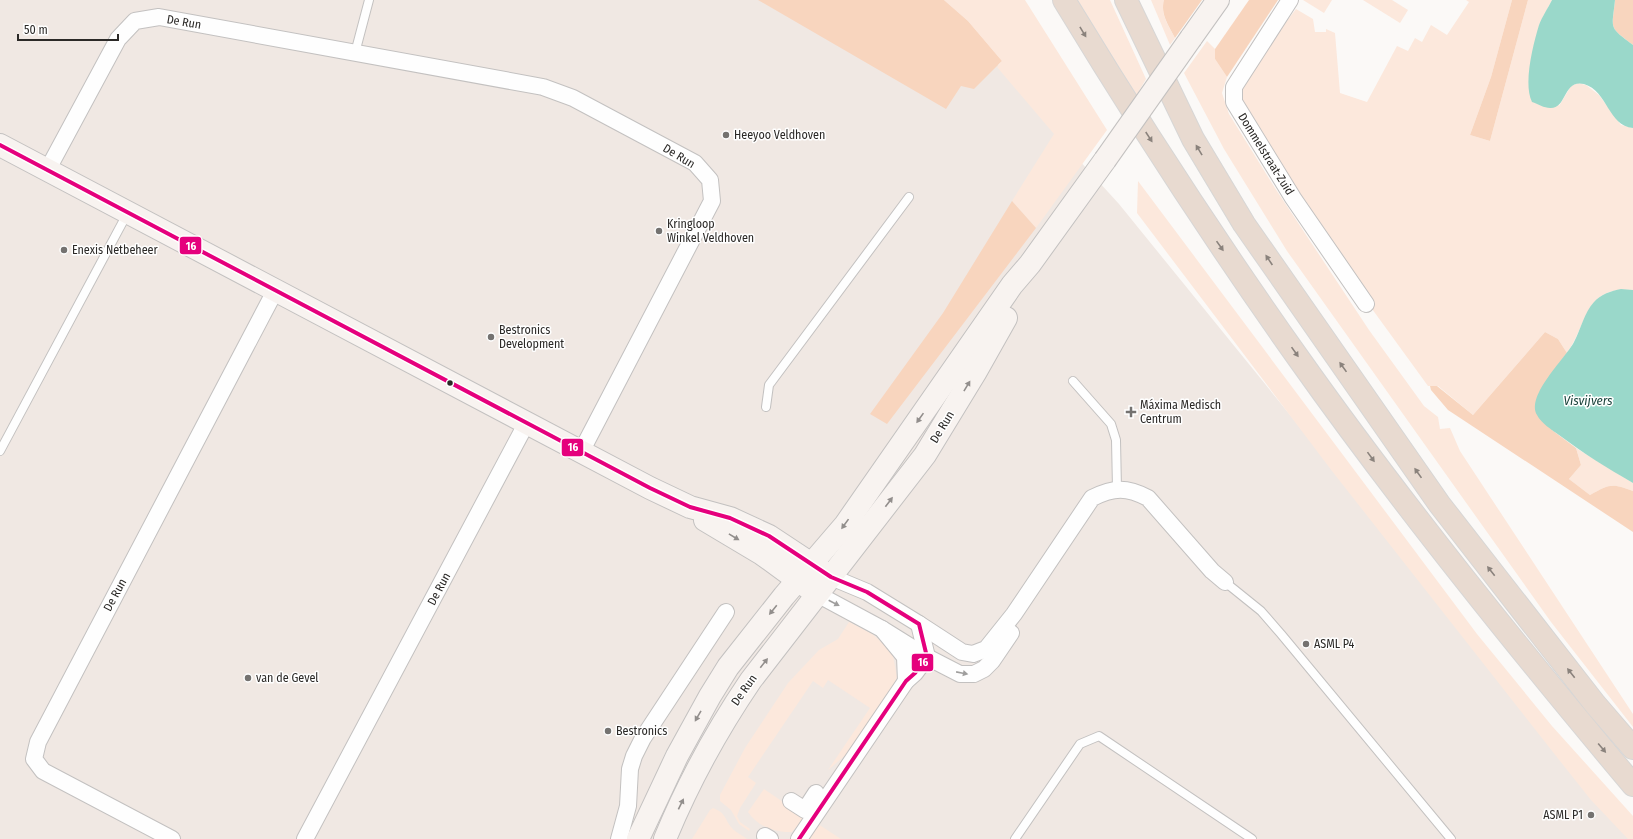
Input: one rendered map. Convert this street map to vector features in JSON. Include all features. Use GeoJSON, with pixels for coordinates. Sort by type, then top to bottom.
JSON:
{"type":"FeatureCollection","features":[{"type":"Feature","properties":{"kind":"highway"},"geometry":{"type":"LineString","coordinates":[[1064,0],[1120,93],[1216,239],[1300,361],[1389,481],[1542,677],[1633,785]]}},
{"type":"Feature","properties":{"kind":"highway"},"geometry":{"type":"LineString","coordinates":[[1126,0],[1192,139],[1253,237],[1440,505],[1595,704],[1633,748]]}},
{"type":"Feature","properties":{"kind":"main road","name":"De Run"},"geometry":{"type":"LineString","coordinates":[[638,839],[677,756],[710,696],[733,662],[805,572],[845,525],[1012,285],[1030,264],[1218,0]]}},
{"type":"Feature","properties":{"kind":"main road"},"geometry":{"type":"LineString","coordinates":[[0,145],[48,169],[275,291],[581,452],[690,507],[723,515],[769,536],[805,572],[817,594]]}},
{"type":"Feature","properties":{"kind":"main road","name":"De Run"},"geometry":{"type":"LineString","coordinates":[[665,839],[706,754],[729,713],[751,680],[924,456],[975,373],[1013,304],[1030,264]]}},
{"type":"Feature","properties":{"kind":"main road"},"geometry":{"type":"LineString","coordinates":[[805,572],[831,577]]}},
{"type":"Feature","properties":{"kind":"street","name":"Dommelstraat-Zuid"},"geometry":{"type":"LineString","coordinates":[[1290,0],[1234,87],[1234,102],[1293,198],[1366,304]]}},
{"type":"Feature","properties":{"kind":"street","name":"De Run"},"geometry":{"type":"LineString","coordinates":[[48,169],[118,39],[135,21],[159,17],[543,87],[572,98],[694,163],[710,180],[712,201],[581,452]]}},
{"type":"Feature","properties":{"kind":"street","name":"De Run"},"geometry":{"type":"LineString","coordinates":[[172,839],[43,771],[34,759],[41,735],[275,291]]}},
{"type":"Feature","properties":{"kind":"street","name":"De Run"},"geometry":{"type":"LineString","coordinates":[[305,839],[526,424]]}},
{"type":"Feature","properties":{"kind":"street"},"geometry":{"type":"LineString","coordinates":[[831,577],[867,592],[962,652],[973,654],[986,649],[1014,614],[1092,498],[1108,490],[1117,489],[1140,494],[1148,498],[1212,571],[1225,582]]}},
{"type":"Feature","properties":{"kind":"street"},"geometry":{"type":"LineString","coordinates":[[817,594],[927,657],[960,674],[974,674],[984,669],[992,661],[1021,619],[1041,574]]}},
{"type":"Feature","properties":{"kind":"street"},"geometry":{"type":"LineString","coordinates":[[619,839],[628,806],[630,769],[634,756],[643,738],[726,612]]}},
{"type":"Feature","properties":{"kind":"street"},"geometry":{"type":"LineString","coordinates":[[799,839],[906,681],[916,673],[927,657],[919,624]]}},
{"type":"Feature","properties":{"kind":"street"},"geometry":{"type":"LineString","coordinates":[[882,630],[905,657],[906,681]]}},
{"type":"Feature","properties":{"kind":"street"},"geometry":{"type":"LineString","coordinates":[[791,801],[805,810],[828,777],[852,760]]}},
{"type":"Feature","properties":{"kind":"lane"},"geometry":{"type":"LineString","coordinates":[[355,53],[369,0]]}},
{"type":"Feature","properties":{"kind":"lane"},"geometry":{"type":"LineString","coordinates":[[766,408],[769,385],[909,197]]}},
{"type":"Feature","properties":{"kind":"lane"},"geometry":{"type":"LineString","coordinates":[[1,447],[128,212]]}},
{"type":"Feature","properties":{"kind":"lane"},"geometry":{"type":"LineString","coordinates":[[1073,381],[1111,424],[1116,440],[1117,489]]}},
{"type":"Feature","properties":{"kind":"lane"},"geometry":{"type":"LineString","coordinates":[[1225,582],[1261,612],[1281,634],[1451,839]]}},
{"type":"Feature","properties":{"kind":"lane"},"geometry":{"type":"LineString","coordinates":[[1016,839],[1080,744],[1099,736],[1252,839]]}},
{"type":"Feature","properties":{"kind":"shaded area"},"geometry":{"type":"Polygon","coordinates":[[[0,0],[777,0],[987,51],[1057,136],[1119,204],[1596,792],[1633,833],[1633,839],[0,839],[0,0]]]}},
{"type":"Feature","properties":{"kind":"shaded area"},"geometry":{"type":"Polygon","coordinates":[[[758,0],[944,0],[968,21],[1002,61],[974,89],[961,86],[946,109],[758,0]]]}},
{"type":"Feature","properties":{"kind":"shaded area"},"geometry":{"type":"Polygon","coordinates":[[[944,0],[1025,0],[1107,130],[1036,228],[1012,201],[1054,134],[997,67],[1002,61],[968,21],[944,0]]]}},
{"type":"Feature","properties":{"kind":"shaded area"},"geometry":{"type":"Polygon","coordinates":[[[1074,0],[1110,0],[1146,79],[1136,96],[1074,0]]]}},
{"type":"Feature","properties":{"kind":"shaded area"},"geometry":{"type":"Polygon","coordinates":[[[1151,0],[1164,0],[1164,15],[1175,38],[1170,45],[1151,0]]]}},
{"type":"Feature","properties":{"kind":"shaded area"},"geometry":{"type":"Polygon","coordinates":[[[1164,0],[1202,0],[1175,38],[1164,15],[1164,0]]]}},
{"type":"Feature","properties":{"kind":"shaded area"},"geometry":{"type":"Polygon","coordinates":[[[1249,0],[1278,0],[1227,77],[1215,59],[1215,49],[1249,0]]]}},
{"type":"Feature","properties":{"kind":"shaded area"},"geometry":{"type":"Polygon","coordinates":[[[1303,0],[1332,0],[1324,13],[1303,0]]]}},
{"type":"Feature","properties":{"kind":"shaded area"},"geometry":{"type":"Polygon","coordinates":[[[1363,0],[1392,0],[1408,10],[1400,23],[1363,0]]]}},
{"type":"Feature","properties":{"kind":"shaded area"},"geometry":{"type":"Polygon","coordinates":[[[1466,0],[1512,0],[1491,77],[1470,135],[1490,141],[1528,0],[1552,0],[1539,25],[1559,106],[1571,86],[1578,83],[1586,85],[1599,95],[1621,125],[1633,128],[1633,290],[1617,290],[1605,294],[1596,300],[1590,308],[1567,353],[1558,339],[1545,332],[1473,415],[1438,386],[1428,386],[1367,302],[1239,96],[1254,64],[1296,9],[1313,19],[1315,32],[1326,32],[1326,29],[1335,33],[1340,93],[1367,102],[1397,46],[1408,51],[1415,38],[1422,42],[1431,25],[1447,35],[1469,2],[1466,0]]]}},
{"type":"Feature","properties":{"kind":"shaded area"},"geometry":{"type":"Polygon","coordinates":[[[1512,0],[1528,0],[1490,141],[1470,135],[1491,77],[1512,0]]]}},
{"type":"Feature","properties":{"kind":"shaded area"},"geometry":{"type":"Polygon","coordinates":[[[1615,0],[1633,0],[1633,45],[1619,34],[1614,27],[1613,17],[1615,0]]]}},
{"type":"Feature","properties":{"kind":"shaded area"},"geometry":{"type":"Polygon","coordinates":[[[1207,41],[1215,49],[1215,59],[1227,77],[1222,93],[1229,114],[1275,188],[1369,330],[1424,406],[1438,417],[1440,429],[1450,428],[1460,451],[1633,714],[1633,727],[1551,622],[1287,251],[1224,149],[1184,73],[1207,41]]]}},
{"type":"Feature","properties":{"kind":"shaded area"},"geometry":{"type":"Polygon","coordinates":[[[1138,181],[1477,634],[1552,726],[1633,816],[1633,839],[1628,839],[1591,800],[1560,761],[1332,471],[1137,213],[1138,181]]]}},
{"type":"Feature","properties":{"kind":"shaded area"},"geometry":{"type":"Polygon","coordinates":[[[1012,201],[1036,228],[887,424],[870,414],[943,313],[1012,201]]]}},
{"type":"Feature","properties":{"kind":"shaded area"},"geometry":{"type":"Polygon","coordinates":[[[1545,332],[1558,339],[1567,353],[1560,362],[1552,430],[1576,448],[1581,465],[1569,479],[1590,495],[1611,486],[1633,491],[1633,532],[1448,410],[1431,390],[1430,386],[1437,386],[1473,415],[1545,332]]]}},
{"type":"Feature","properties":{"kind":"shaded area"},"geometry":{"type":"Polygon","coordinates":[[[1576,448],[1633,483],[1633,491],[1611,486],[1590,495],[1569,479],[1581,465],[1576,448]]]}},
{"type":"Feature","properties":{"kind":"shaded area"},"geometry":{"type":"Polygon","coordinates":[[[849,622],[872,634],[892,651],[897,677],[888,697],[848,753],[828,770],[870,708],[828,680],[823,688],[813,681],[748,777],[756,783],[740,808],[737,816],[740,822],[750,829],[749,831],[739,824],[731,810],[720,801],[720,795],[745,748],[788,683],[819,650],[838,639],[849,622]]]}},
{"type":"Feature","properties":{"kind":"shaded area"},"geometry":{"type":"Polygon","coordinates":[[[764,789],[805,817],[792,832],[767,828],[756,821],[748,812],[764,789]]]}},
{"type":"Feature","properties":{"kind":"shaded area"},"geometry":{"type":"Polygon","coordinates":[[[713,808],[723,814],[733,829],[747,839],[692,839],[710,810],[713,808]]]}},
{"type":"Feature","properties":{"kind":"shaded area"},"geometry":{"type":"Polygon","coordinates":[[[818,824],[841,839],[808,839],[818,824]]]}},
{"type":"Feature","properties":{"kind":"water"},"geometry":{"type":"Polygon","coordinates":[[[1552,0],[1615,0],[1613,17],[1614,27],[1619,34],[1633,45],[1633,128],[1625,126],[1618,121],[1598,94],[1592,88],[1584,84],[1572,86],[1560,104],[1555,107],[1550,108],[1532,102],[1528,85],[1532,53],[1539,25],[1552,0]]]}},
{"type":"Feature","properties":{"kind":"water","name":"Visvijvers"},"geometry":{"type":"Polygon","coordinates":[[[1621,289],[1633,290],[1633,483],[1604,466],[1550,429],[1539,418],[1535,407],[1537,398],[1548,377],[1574,342],[1591,306],[1603,295],[1621,289]]]}},
{"type":"Feature","properties":{"kind":"transit line","name":"16"},"geometry":{"type":"LineString","coordinates":[[0,145],[650,488],[690,507],[730,518],[769,536],[831,577],[867,592],[919,624],[927,657],[915,673],[906,681],[799,839]]}},
{"type":"Feature","properties":{"kind":"place","name":"Heeyoo Veldhoven"},"geometry":{"type":"Point","coordinates":[726,135]}},
{"type":"Feature","properties":{"kind":"place","name":"Kringloop Winkel Veldhoven"},"geometry":{"type":"Point","coordinates":[659,231]}},
{"type":"Feature","properties":{"kind":"place","name":"Enexis Netbeheer"},"geometry":{"type":"Point","coordinates":[64,250]}},
{"type":"Feature","properties":{"kind":"place","name":"Bestronics Development"},"geometry":{"type":"Point","coordinates":[491,337]}},
{"type":"Feature","properties":{"kind":"place","name":"Máxima Medisch Centrum"},"geometry":{"type":"Point","coordinates":[1131,412]}},
{"type":"Feature","properties":{"kind":"place","name":"ASML P4"},"geometry":{"type":"Point","coordinates":[1306,644]}},
{"type":"Feature","properties":{"kind":"place","name":"van de Gevel"},"geometry":{"type":"Point","coordinates":[248,678]}},
{"type":"Feature","properties":{"kind":"place","name":"Bestronics"},"geometry":{"type":"Point","coordinates":[608,731]}},
{"type":"Feature","properties":{"kind":"place","name":"ASML P1"},"geometry":{"type":"Point","coordinates":[1591,815]}}]}
